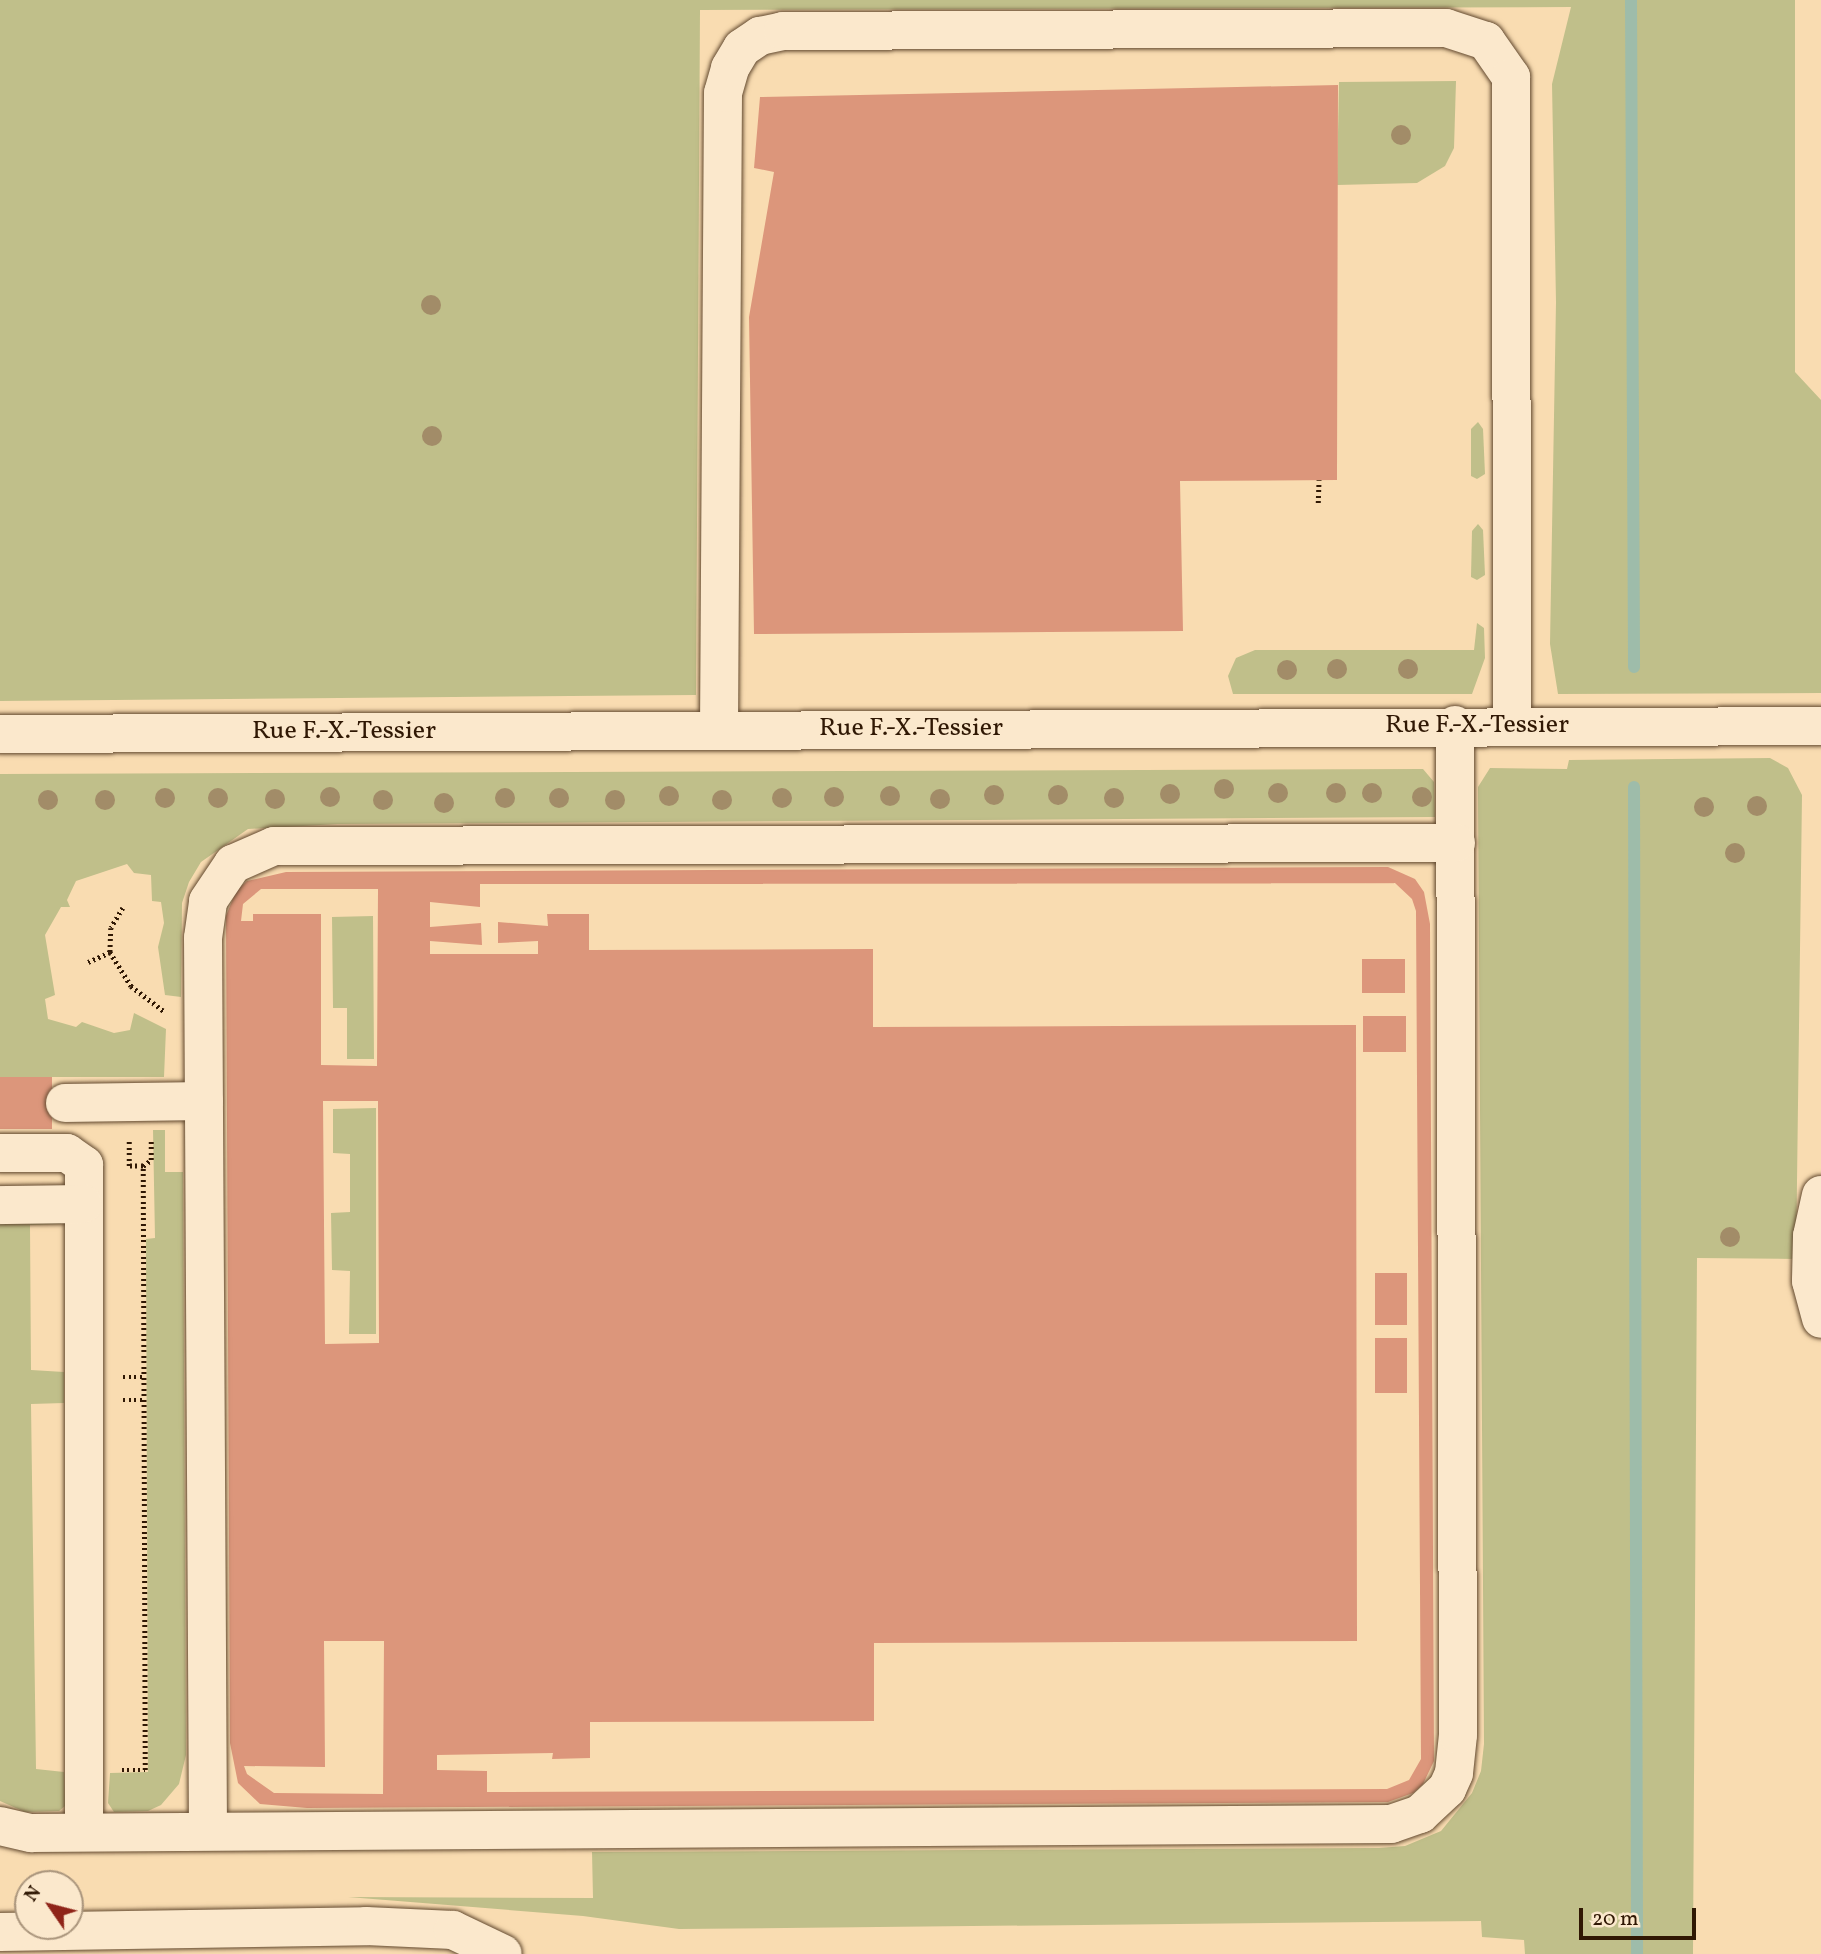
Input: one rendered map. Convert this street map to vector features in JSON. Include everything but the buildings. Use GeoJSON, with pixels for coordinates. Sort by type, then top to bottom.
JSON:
{"type":"FeatureCollection","features":[{"type":"Feature","properties":{"kind":"street"},"geometry":{"type":"LineString","coordinates":[[719,730],[723,93],[730,68],[742,48],[760,36],[783,32],[1446,28],[1486,41],[1511,77],[1512,726]]}},
{"type":"Feature","properties":{"kind":"street","name":"Rue F.-X.-Tessier"},"geometry":{"type":"LineString","coordinates":[[0,734],[1455,725],[1821,726]]}},
{"type":"Feature","properties":{"kind":"street"},"geometry":{"type":"LineString","coordinates":[[0,1826],[31,1833],[1391,1824],[1407,1822],[1428,1808],[1447,1789],[1454,1773],[1458,1735],[1455,725]]}},
{"type":"Feature","properties":{"kind":"street"},"geometry":{"type":"LineString","coordinates":[[208,1830],[204,915],[214,887],[233,864],[274,846],[1456,843]]}},
{"type":"Feature","properties":{"kind":"street"},"geometry":{"type":"LineString","coordinates":[[65,1103],[204,1101]]}},
{"type":"Feature","properties":{"kind":"street"},"geometry":{"type":"LineString","coordinates":[[0,1153],[75,1155],[84,1166],[84,1831]]}},
{"type":"Feature","properties":{"kind":"street"},"geometry":{"type":"LineString","coordinates":[[0,1180],[83,1191]]}},
{"type":"Feature","properties":{"kind":"street"},"geometry":{"type":"LineString","coordinates":[[0,1205],[83,1191]]}},
{"type":"Feature","properties":{"kind":"street"},"geometry":{"type":"LineString","coordinates":[[1821,1195],[1812,1236],[1811,1281],[1821,1319]]}},
{"type":"Feature","properties":{"kind":"street"},"geometry":{"type":"LineString","coordinates":[[0,1932],[378,1927],[453,1930],[503,1954]]}},
{"type":"Feature","properties":{"kind":"path"},"geometry":{"type":"LineString","coordinates":[[1318,503],[1319,480]]}},
{"type":"Feature","properties":{"kind":"path"},"geometry":{"type":"LineString","coordinates":[[123,908],[110,928],[110,952],[131,986],[164,1012]]}},
{"type":"Feature","properties":{"kind":"path"},"geometry":{"type":"LineString","coordinates":[[88,962],[110,952]]}},
{"type":"Feature","properties":{"kind":"path"},"geometry":{"type":"LineString","coordinates":[[120,1136],[129,1136],[129,1166],[143,1166],[151,1160],[150,1126]]}},
{"type":"Feature","properties":{"kind":"path"},"geometry":{"type":"LineString","coordinates":[[143,1166],[145,1770]]}},
{"type":"Feature","properties":{"kind":"shaded area"},"geometry":{"type":"Polygon","coordinates":[[[0,0],[1795,0],[1795,372],[1821,400],[1821,693],[1558,694],[1550,644],[1556,302],[1552,84],[1571,7],[700,10],[696,695],[0,701],[0,0]]]}},
{"type":"Feature","properties":{"kind":"shaded area"},"geometry":{"type":"Polygon","coordinates":[[[1456,81],[1454,148],[1445,166],[1417,183],[1337,185],[1339,82],[1456,81]]]}},
{"type":"Feature","properties":{"kind":"shaded area"},"geometry":{"type":"Polygon","coordinates":[[[1478,422],[1483,429],[1485,474],[1477,479],[1471,476],[1471,429],[1478,422]]]}},
{"type":"Feature","properties":{"kind":"shaded area"},"geometry":{"type":"Polygon","coordinates":[[[1478,524],[1483,530],[1485,575],[1477,580],[1471,577],[1472,531],[1478,524]]]}},
{"type":"Feature","properties":{"kind":"shaded area"},"geometry":{"type":"Polygon","coordinates":[[[1477,623],[1484,628],[1485,658],[1472,694],[1233,694],[1228,676],[1236,658],[1255,650],[1474,650],[1477,623]]]}},
{"type":"Feature","properties":{"kind":"shaded area"},"geometry":{"type":"Polygon","coordinates":[[[1770,758],[1788,768],[1802,795],[1796,1259],[1697,1258],[1693,1954],[1525,1954],[1524,1940],[1482,1937],[1481,1921],[679,1929],[583,1916],[348,1897],[593,1898],[592,1852],[1379,1848],[1405,1846],[1441,1831],[1472,1793],[1481,1771],[1484,1744],[1478,787],[1490,768],[1567,769],[1569,760],[1770,758]]]}},
{"type":"Feature","properties":{"kind":"shaded area"},"geometry":{"type":"Polygon","coordinates":[[[1423,769],[1434,782],[1435,817],[338,824],[248,829],[201,862],[189,882],[182,903],[181,997],[165,995],[158,947],[164,923],[161,902],[152,901],[151,875],[134,873],[127,864],[76,881],[67,900],[70,907],[61,907],[45,935],[55,995],[45,999],[48,1019],[76,1027],[82,1022],[114,1033],[130,1030],[134,1013],[166,1029],[164,1077],[0,1077],[0,774],[1423,769]]]}},
{"type":"Feature","properties":{"kind":"shaded area"},"geometry":{"type":"Polygon","coordinates":[[[373,916],[374,1059],[347,1059],[347,1008],[333,1008],[332,917],[373,916]]]}},
{"type":"Feature","properties":{"kind":"shaded area"},"geometry":{"type":"Polygon","coordinates":[[[376,1108],[376,1334],[349,1334],[350,1271],[332,1270],[331,1213],[350,1212],[350,1154],[333,1153],[333,1109],[376,1108]]]}},
{"type":"Feature","properties":{"kind":"shaded area"},"geometry":{"type":"Polygon","coordinates":[[[153,1130],[165,1130],[165,1172],[183,1172],[186,1755],[179,1784],[161,1805],[148,1811],[114,1812],[108,1803],[110,1773],[148,1772],[146,1239],[155,1238],[153,1130]]]}},
{"type":"Feature","properties":{"kind":"shaded area"},"geometry":{"type":"Polygon","coordinates":[[[62,1216],[61,1224],[30,1225],[31,1370],[64,1372],[64,1403],[31,1404],[36,1769],[64,1772],[65,1806],[59,1811],[25,1812],[0,1801],[0,1218],[62,1216]]]}},
{"type":"Feature","properties":{"kind":"waterway"},"geometry":{"type":"LineString","coordinates":[[1631,0],[1634,667]]}},
{"type":"Feature","properties":{"kind":"waterway"},"geometry":{"type":"LineString","coordinates":[[1634,787],[1637,1954]]}}]}
